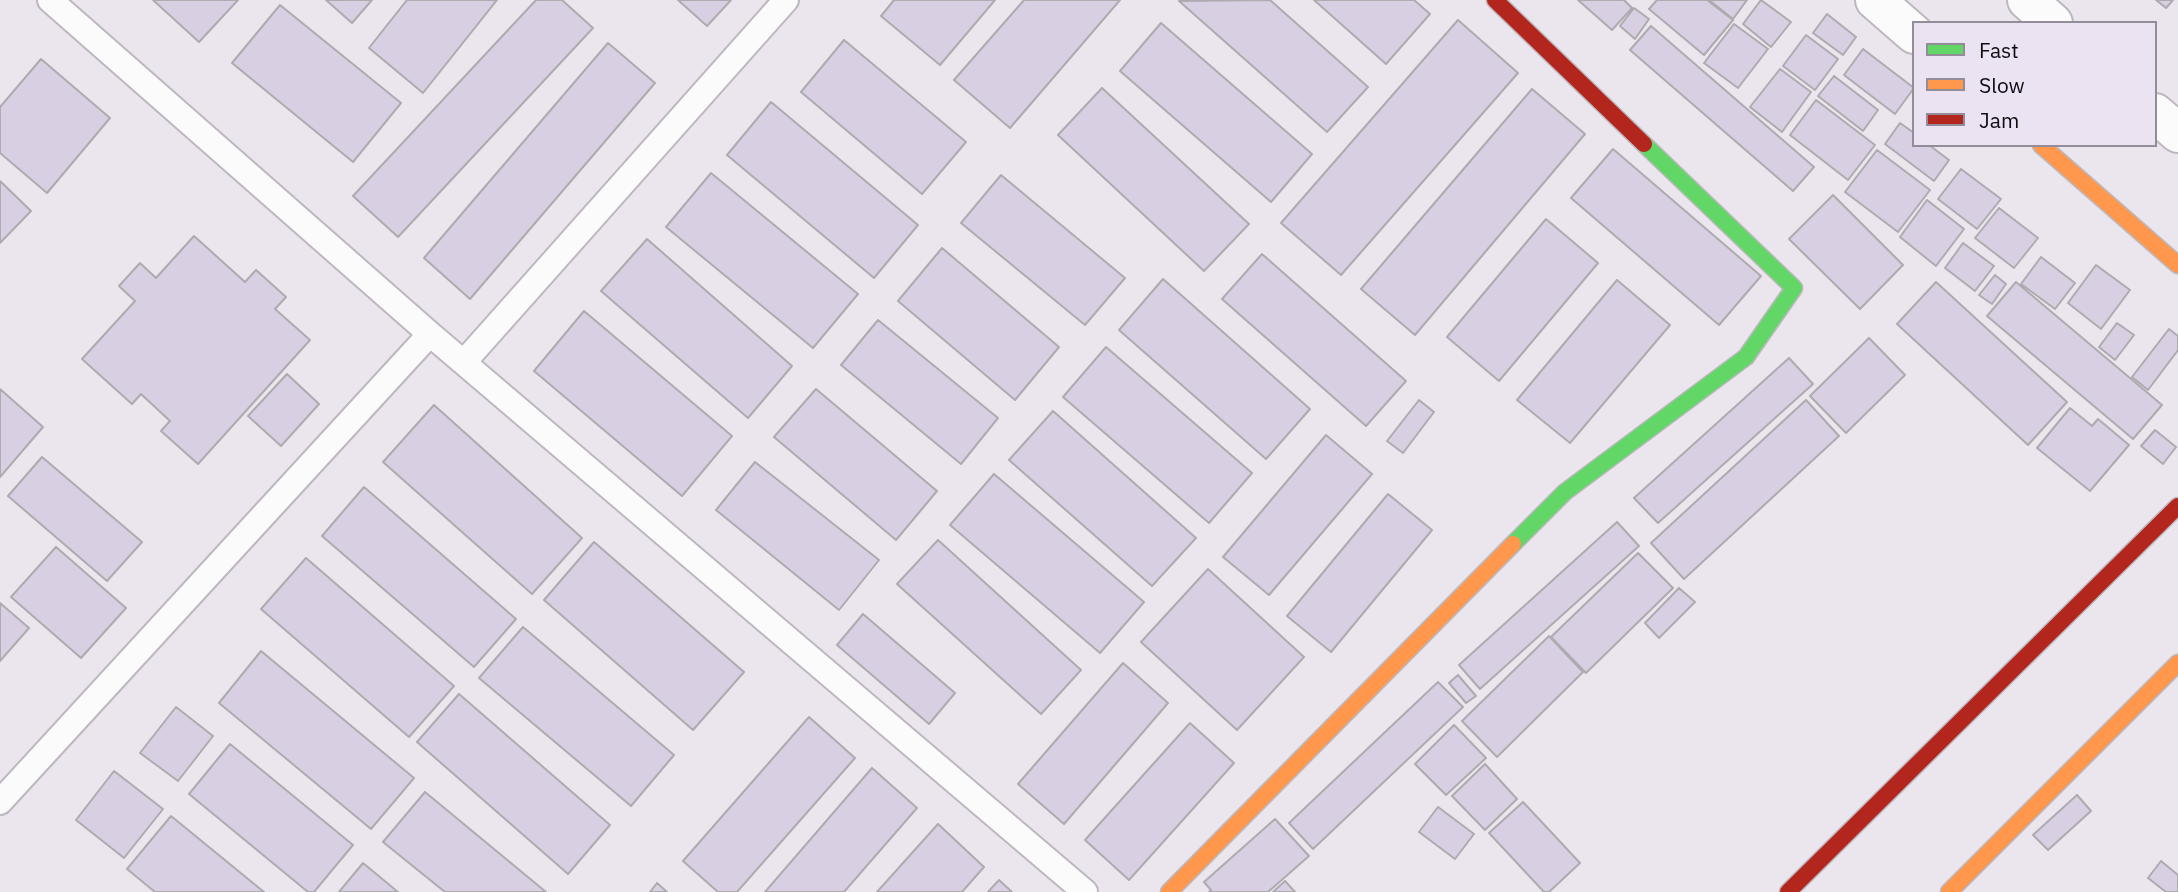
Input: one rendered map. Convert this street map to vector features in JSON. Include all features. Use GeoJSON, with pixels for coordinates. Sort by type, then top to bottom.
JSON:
{"type":"FeatureCollection","features":[{"type":"Feature","properties":{"kind":"street"},"geometry":{"type":"LineString","coordinates":[[1169,892],[1566,492],[1746,357],[1794,288],[1494,0]]}},
{"type":"Feature","properties":{"kind":"street"},"geometry":{"type":"LineString","coordinates":[[1875,0],[1912,32]]}},
{"type":"Feature","properties":{"kind":"street"},"geometry":{"type":"LineString","coordinates":[[2027,0],[2051,21]]}},
{"type":"Feature","properties":{"kind":"street"},"geometry":{"type":"LineString","coordinates":[[2157,115],[2178,133]]}},
{"type":"Feature","properties":{"kind":"street"},"geometry":{"type":"LineString","coordinates":[[2043,147],[2178,265]]}},
{"type":"Feature","properties":{"kind":"street"},"geometry":{"type":"LineString","coordinates":[[1788,892],[2178,506]]}},
{"type":"Feature","properties":{"kind":"street"},"geometry":{"type":"LineString","coordinates":[[1949,892],[2178,663]]}},
{"type":"Feature","properties":{"kind":"lane"},"geometry":{"type":"LineString","coordinates":[[50,0],[430,334],[1085,892]]}},
{"type":"Feature","properties":{"kind":"lane"},"geometry":{"type":"LineString","coordinates":[[464,362],[786,0]]}},
{"type":"Feature","properties":{"kind":"lane"},"geometry":{"type":"LineString","coordinates":[[0,802],[430,334]]}},
{"type":"Feature","properties":{"kind":"building"},"geometry":{"type":"Polygon","coordinates":[[[153,0],[238,0],[199,42],[153,0]]]}},
{"type":"Feature","properties":{"kind":"building"},"geometry":{"type":"Polygon","coordinates":[[[326,0],[372,0],[352,23],[326,0]]]}},
{"type":"Feature","properties":{"kind":"building"},"geometry":{"type":"Polygon","coordinates":[[[407,0],[497,0],[423,93],[369,48],[407,0]]]}},
{"type":"Feature","properties":{"kind":"building"},"geometry":{"type":"Polygon","coordinates":[[[536,0],[562,0],[593,28],[398,237],[353,196],[536,0]]]}},
{"type":"Feature","properties":{"kind":"building"},"geometry":{"type":"Polygon","coordinates":[[[678,0],[731,0],[707,26],[678,0]]]}},
{"type":"Feature","properties":{"kind":"building"},"geometry":{"type":"Polygon","coordinates":[[[894,0],[995,0],[940,65],[881,16],[894,0]]]}},
{"type":"Feature","properties":{"kind":"building"},"geometry":{"type":"Polygon","coordinates":[[[1024,0],[1120,0],[1010,128],[954,80],[1024,0]]]}},
{"type":"Feature","properties":{"kind":"building"},"geometry":{"type":"Polygon","coordinates":[[[1270,0],[1368,87],[1327,132],[1179,1],[1270,0]]]}},
{"type":"Feature","properties":{"kind":"building"},"geometry":{"type":"Polygon","coordinates":[[[1314,0],[1414,0],[1430,14],[1386,64],[1314,0]]]}},
{"type":"Feature","properties":{"kind":"building"},"geometry":{"type":"Polygon","coordinates":[[[1578,0],[1624,0],[1632,8],[1612,30],[1578,0]]]}},
{"type":"Feature","properties":{"kind":"building"},"geometry":{"type":"Polygon","coordinates":[[[1657,0],[1707,0],[1733,20],[1704,55],[1649,9],[1657,0]]]}},
{"type":"Feature","properties":{"kind":"building"},"geometry":{"type":"Polygon","coordinates":[[[1709,0],[1747,0],[1733,19],[1709,0]]]}},
{"type":"Feature","properties":{"kind":"building"},"geometry":{"type":"Polygon","coordinates":[[[1761,0],[1791,22],[1771,47],[1743,24],[1761,0]]]}},
{"type":"Feature","properties":{"kind":"building"},"geometry":{"type":"Polygon","coordinates":[[[2156,0],[2173,0],[2166,8],[2156,0]]]}},
{"type":"Feature","properties":{"kind":"building"},"geometry":{"type":"Polygon","coordinates":[[[280,5],[401,103],[353,162],[232,63],[280,5]]]}},
{"type":"Feature","properties":{"kind":"building"},"geometry":{"type":"Polygon","coordinates":[[[1634,8],[1649,19],[1635,39],[1620,26],[1634,8]]]}},
{"type":"Feature","properties":{"kind":"building"},"geometry":{"type":"Polygon","coordinates":[[[1827,14],[1856,37],[1843,55],[1813,33],[1827,14]]]}},
{"type":"Feature","properties":{"kind":"building"},"geometry":{"type":"Polygon","coordinates":[[[1458,20],[1518,73],[1341,275],[1281,223],[1458,20]]]}},
{"type":"Feature","properties":{"kind":"building"},"geometry":{"type":"Polygon","coordinates":[[[1161,23],[1312,154],[1271,202],[1120,71],[1161,23]]]}},
{"type":"Feature","properties":{"kind":"building"},"geometry":{"type":"Polygon","coordinates":[[[1734,24],[1768,49],[1738,88],[1704,63],[1734,24]]]}},
{"type":"Feature","properties":{"kind":"building"},"geometry":{"type":"Polygon","coordinates":[[[1651,26],[1814,167],[1793,191],[1630,50],[1651,26]]]}},
{"type":"Feature","properties":{"kind":"building"},"geometry":{"type":"Polygon","coordinates":[[[1806,35],[1838,59],[1815,90],[1783,66],[1806,35]]]}},
{"type":"Feature","properties":{"kind":"building"},"geometry":{"type":"Polygon","coordinates":[[[844,40],[966,142],[922,194],[801,92],[844,40]]]}},
{"type":"Feature","properties":{"kind":"building"},"geometry":{"type":"Polygon","coordinates":[[[608,43],[655,83],[470,299],[424,258],[608,43]]]}},
{"type":"Feature","properties":{"kind":"building"},"geometry":{"type":"Polygon","coordinates":[[[1863,49],[1912,86],[1912,91],[1895,114],[1844,75],[1863,49]]]}},
{"type":"Feature","properties":{"kind":"building"},"geometry":{"type":"Polygon","coordinates":[[[41,59],[110,118],[47,193],[0,153],[0,107],[41,59]]]}},
{"type":"Feature","properties":{"kind":"building"},"geometry":{"type":"Polygon","coordinates":[[[1780,69],[1811,92],[1782,132],[1750,107],[1780,69]]]}},
{"type":"Feature","properties":{"kind":"building"},"geometry":{"type":"Polygon","coordinates":[[[1834,76],[1878,110],[1863,131],[1818,96],[1834,76]]]}},
{"type":"Feature","properties":{"kind":"building"},"geometry":{"type":"Polygon","coordinates":[[[1102,88],[1249,224],[1204,271],[1058,135],[1102,88]]]}},
{"type":"Feature","properties":{"kind":"building"},"geometry":{"type":"Polygon","coordinates":[[[1532,89],[1585,134],[1415,335],[1361,289],[1532,89]]]}},
{"type":"Feature","properties":{"kind":"building"},"geometry":{"type":"Polygon","coordinates":[[[1816,100],[1875,145],[1848,180],[1790,135],[1816,100]]]}},
{"type":"Feature","properties":{"kind":"building"},"geometry":{"type":"Polygon","coordinates":[[[771,102],[918,225],[874,278],[727,155],[771,102]]]}},
{"type":"Feature","properties":{"kind":"building"},"geometry":{"type":"Polygon","coordinates":[[[1900,123],[1912,132],[1912,147],[1932,147],[1949,160],[1934,181],[1885,144],[1900,123]]]}},
{"type":"Feature","properties":{"kind":"building"},"geometry":{"type":"Polygon","coordinates":[[[1613,149],[1761,276],[1719,325],[1571,198],[1613,149]]]}},
{"type":"Feature","properties":{"kind":"building"},"geometry":{"type":"Polygon","coordinates":[[[1877,150],[1930,190],[1898,232],[1845,192],[1877,150]]]}},
{"type":"Feature","properties":{"kind":"building"},"geometry":{"type":"Polygon","coordinates":[[[1961,169],[2001,199],[1977,229],[1938,199],[1961,169]]]}},
{"type":"Feature","properties":{"kind":"building"},"geometry":{"type":"Polygon","coordinates":[[[711,173],[858,294],[813,348],[666,227],[711,173]]]}},
{"type":"Feature","properties":{"kind":"building"},"geometry":{"type":"Polygon","coordinates":[[[1001,175],[1125,278],[1085,325],[961,223],[1001,175]]]}},
{"type":"Feature","properties":{"kind":"building"},"geometry":{"type":"Polygon","coordinates":[[[0,181],[31,211],[0,243],[0,181]]]}},
{"type":"Feature","properties":{"kind":"building"},"geometry":{"type":"Polygon","coordinates":[[[1833,195],[1903,265],[1860,309],[1789,239],[1833,195]]]}},
{"type":"Feature","properties":{"kind":"building"},"geometry":{"type":"Polygon","coordinates":[[[1927,200],[1964,229],[1936,266],[1900,237],[1927,200]]]}},
{"type":"Feature","properties":{"kind":"building"},"geometry":{"type":"Polygon","coordinates":[[[1999,208],[2038,238],[2014,268],[1975,238],[1999,208]]]}},
{"type":"Feature","properties":{"kind":"building"},"geometry":{"type":"Polygon","coordinates":[[[1546,219],[1598,263],[1499,381],[1447,337],[1546,219]]]}},
{"type":"Feature","properties":{"kind":"building"},"geometry":{"type":"Polygon","coordinates":[[[194,236],[245,282],[256,270],[286,297],[275,309],[310,340],[198,464],[161,431],[170,421],[141,394],[132,404],[82,359],[135,301],[119,286],[140,263],[156,278],[194,236]]]}},
{"type":"Feature","properties":{"kind":"building"},"geometry":{"type":"Polygon","coordinates":[[[647,239],[792,366],[748,418],[601,291],[647,239]]]}},
{"type":"Feature","properties":{"kind":"building"},"geometry":{"type":"Polygon","coordinates":[[[1963,243],[1994,266],[1975,291],[1945,268],[1963,243]]]}},
{"type":"Feature","properties":{"kind":"building"},"geometry":{"type":"Polygon","coordinates":[[[942,248],[1059,347],[1015,400],[898,301],[942,248]]]}},
{"type":"Feature","properties":{"kind":"building"},"geometry":{"type":"Polygon","coordinates":[[[1262,254],[1406,381],[1366,426],[1222,299],[1262,254]]]}},
{"type":"Feature","properties":{"kind":"building"},"geometry":{"type":"Polygon","coordinates":[[[2041,257],[2075,283],[2055,309],[2021,284],[2041,257]]]}},
{"type":"Feature","properties":{"kind":"building"},"geometry":{"type":"Polygon","coordinates":[[[2096,265],[2130,290],[2101,329],[2068,303],[2096,265]]]}},
{"type":"Feature","properties":{"kind":"building"},"geometry":{"type":"Polygon","coordinates":[[[1995,275],[2006,284],[1992,304],[1979,295],[1995,275]]]}},
{"type":"Feature","properties":{"kind":"building"},"geometry":{"type":"Polygon","coordinates":[[[1163,279],[1310,409],[1266,459],[1119,330],[1163,279]]]}},
{"type":"Feature","properties":{"kind":"building"},"geometry":{"type":"Polygon","coordinates":[[[1617,280],[1670,325],[1570,443],[1517,400],[1617,280]]]}},
{"type":"Feature","properties":{"kind":"building"},"geometry":{"type":"Polygon","coordinates":[[[1936,282],[2067,402],[2028,445],[1897,324],[1936,282]]]}},
{"type":"Feature","properties":{"kind":"building"},"geometry":{"type":"Polygon","coordinates":[[[2016,282],[2162,405],[2133,439],[1987,316],[2016,282]]]}},
{"type":"Feature","properties":{"kind":"building"},"geometry":{"type":"Polygon","coordinates":[[[584,311],[732,436],[682,496],[534,371],[584,311]]]}},
{"type":"Feature","properties":{"kind":"building"},"geometry":{"type":"Polygon","coordinates":[[[878,320],[998,418],[961,464],[841,365],[878,320]]]}},
{"type":"Feature","properties":{"kind":"building"},"geometry":{"type":"Polygon","coordinates":[[[2117,323],[2134,335],[2115,360],[2099,347],[2117,323]]]}},
{"type":"Feature","properties":{"kind":"building"},"geometry":{"type":"Polygon","coordinates":[[[2169,329],[2178,336],[2178,350],[2148,390],[2132,377],[2169,329]]]}},
{"type":"Feature","properties":{"kind":"building"},"geometry":{"type":"Polygon","coordinates":[[[1869,338],[1905,375],[1846,433],[1810,396],[1869,338]]]}},
{"type":"Feature","properties":{"kind":"building"},"geometry":{"type":"Polygon","coordinates":[[[1106,347],[1252,473],[1209,523],[1063,397],[1106,347]]]}},
{"type":"Feature","properties":{"kind":"building"},"geometry":{"type":"Polygon","coordinates":[[[1789,358],[1813,384],[1658,523],[1634,498],[1789,358]]]}},
{"type":"Feature","properties":{"kind":"building"},"geometry":{"type":"Polygon","coordinates":[[[287,374],[319,404],[281,446],[248,416],[287,374]]]}},
{"type":"Feature","properties":{"kind":"building"},"geometry":{"type":"Polygon","coordinates":[[[0,389],[43,427],[0,477],[0,389]]]}},
{"type":"Feature","properties":{"kind":"building"},"geometry":{"type":"Polygon","coordinates":[[[816,389],[937,491],[896,540],[774,437],[816,389]]]}},
{"type":"Feature","properties":{"kind":"building"},"geometry":{"type":"Polygon","coordinates":[[[1419,400],[1434,412],[1403,453],[1387,441],[1419,400]]]}},
{"type":"Feature","properties":{"kind":"building"},"geometry":{"type":"Polygon","coordinates":[[[1806,400],[1839,436],[1684,579],[1651,543],[1806,400]]]}},
{"type":"Feature","properties":{"kind":"building"},"geometry":{"type":"Polygon","coordinates":[[[434,405],[582,538],[532,594],[383,462],[434,405]]]}},
{"type":"Feature","properties":{"kind":"building"},"geometry":{"type":"Polygon","coordinates":[[[2070,408],[2092,426],[2098,419],[2129,445],[2090,491],[2037,448],[2070,408]]]}},
{"type":"Feature","properties":{"kind":"building"},"geometry":{"type":"Polygon","coordinates":[[[1053,411],[1196,538],[1152,586],[1009,460],[1053,411]]]}},
{"type":"Feature","properties":{"kind":"building"},"geometry":{"type":"Polygon","coordinates":[[[2155,430],[2176,447],[2163,464],[2141,446],[2155,430]]]}},
{"type":"Feature","properties":{"kind":"building"},"geometry":{"type":"Polygon","coordinates":[[[1326,435],[1372,474],[1269,595],[1223,557],[1326,435]]]}},
{"type":"Feature","properties":{"kind":"building"},"geometry":{"type":"Polygon","coordinates":[[[42,457],[142,542],[107,581],[8,496],[42,457]]]}},
{"type":"Feature","properties":{"kind":"building"},"geometry":{"type":"Polygon","coordinates":[[[755,462],[879,560],[839,610],[716,510],[755,462]]]}},
{"type":"Feature","properties":{"kind":"building"},"geometry":{"type":"Polygon","coordinates":[[[994,474],[1144,602],[1100,653],[950,525],[994,474]]]}},
{"type":"Feature","properties":{"kind":"building"},"geometry":{"type":"Polygon","coordinates":[[[364,487],[516,619],[474,667],[322,536],[364,487]]]}},
{"type":"Feature","properties":{"kind":"building"},"geometry":{"type":"Polygon","coordinates":[[[1388,494],[1432,530],[1331,652],[1287,616],[1388,494]]]}},
{"type":"Feature","properties":{"kind":"building"},"geometry":{"type":"Polygon","coordinates":[[[1617,522],[1639,546],[1480,689],[1459,665],[1617,522]]]}},
{"type":"Feature","properties":{"kind":"building"},"geometry":{"type":"Polygon","coordinates":[[[938,540],[1081,670],[1041,714],[897,584],[938,540]]]}},
{"type":"Feature","properties":{"kind":"building"},"geometry":{"type":"Polygon","coordinates":[[[594,542],[744,672],[693,730],[544,600],[594,542]]]}},
{"type":"Feature","properties":{"kind":"building"},"geometry":{"type":"Polygon","coordinates":[[[56,547],[126,608],[81,658],[11,597],[56,547]]]}},
{"type":"Feature","properties":{"kind":"building"},"geometry":{"type":"Polygon","coordinates":[[[1638,553],[1673,588],[1586,673],[1551,637],[1638,553]]]}},
{"type":"Feature","properties":{"kind":"building"},"geometry":{"type":"Polygon","coordinates":[[[306,558],[454,686],[409,737],[261,609],[306,558]]]}},
{"type":"Feature","properties":{"kind":"building"},"geometry":{"type":"Polygon","coordinates":[[[1208,569],[1304,657],[1237,730],[1141,642],[1208,569]]]}},
{"type":"Feature","properties":{"kind":"building"},"geometry":{"type":"Polygon","coordinates":[[[1679,588],[1695,602],[1659,638],[1645,623],[1679,588]]]}},
{"type":"Feature","properties":{"kind":"building"},"geometry":{"type":"Polygon","coordinates":[[[0,603],[29,628],[0,661],[0,603]]]}},
{"type":"Feature","properties":{"kind":"building"},"geometry":{"type":"Polygon","coordinates":[[[863,614],[955,693],[929,724],[837,645],[863,614]]]}},
{"type":"Feature","properties":{"kind":"building"},"geometry":{"type":"Polygon","coordinates":[[[523,627],[674,755],[631,806],[479,678],[523,627]]]}},
{"type":"Feature","properties":{"kind":"building"},"geometry":{"type":"Polygon","coordinates":[[[1549,636],[1583,672],[1497,757],[1462,721],[1549,636]]]}},
{"type":"Feature","properties":{"kind":"building"},"geometry":{"type":"Polygon","coordinates":[[[261,651],[414,778],[371,829],[219,703],[261,651]]]}},
{"type":"Feature","properties":{"kind":"building"},"geometry":{"type":"Polygon","coordinates":[[[1123,663],[1168,703],[1064,824],[1018,784],[1123,663]]]}},
{"type":"Feature","properties":{"kind":"building"},"geometry":{"type":"Polygon","coordinates":[[[1458,675],[1476,696],[1466,703],[1449,683],[1458,675]]]}},
{"type":"Feature","properties":{"kind":"building"},"geometry":{"type":"Polygon","coordinates":[[[1438,682],[1463,707],[1313,849],[1289,823],[1438,682]]]}},
{"type":"Feature","properties":{"kind":"building"},"geometry":{"type":"Polygon","coordinates":[[[459,694],[610,825],[568,874],[417,742],[459,694]]]}},
{"type":"Feature","properties":{"kind":"building"},"geometry":{"type":"Polygon","coordinates":[[[176,707],[213,736],[178,781],[140,753],[176,707]]]}},
{"type":"Feature","properties":{"kind":"building"},"geometry":{"type":"Polygon","coordinates":[[[809,717],[855,758],[737,892],[718,892],[683,861],[809,717]]]}},
{"type":"Feature","properties":{"kind":"building"},"geometry":{"type":"Polygon","coordinates":[[[1190,723],[1234,763],[1129,880],[1085,840],[1190,723]]]}},
{"type":"Feature","properties":{"kind":"building"},"geometry":{"type":"Polygon","coordinates":[[[1454,725],[1486,758],[1446,795],[1415,764],[1454,725]]]}},
{"type":"Feature","properties":{"kind":"building"},"geometry":{"type":"Polygon","coordinates":[[[230,744],[353,845],[314,892],[308,892],[189,794],[230,744]]]}},
{"type":"Feature","properties":{"kind":"building"},"geometry":{"type":"Polygon","coordinates":[[[1485,764],[1517,799],[1485,830],[1452,796],[1485,764]]]}},
{"type":"Feature","properties":{"kind":"building"},"geometry":{"type":"Polygon","coordinates":[[[872,768],[917,808],[844,892],[765,892],[872,768]]]}},
{"type":"Feature","properties":{"kind":"building"},"geometry":{"type":"Polygon","coordinates":[[[114,771],[163,809],[124,858],[76,820],[114,771]]]}},
{"type":"Feature","properties":{"kind":"building"},"geometry":{"type":"Polygon","coordinates":[[[425,792],[546,892],[445,892],[383,842],[425,792]]]}},
{"type":"Feature","properties":{"kind":"building"},"geometry":{"type":"Polygon","coordinates":[[[2077,795],[2091,811],[2048,850],[2033,835],[2077,795]]]}},
{"type":"Feature","properties":{"kind":"building"},"geometry":{"type":"Polygon","coordinates":[[[1523,802],[1580,863],[1549,892],[1544,892],[1489,833],[1523,802]]]}},
{"type":"Feature","properties":{"kind":"building"},"geometry":{"type":"Polygon","coordinates":[[[1438,807],[1474,834],[1455,859],[1419,832],[1438,807]]]}},
{"type":"Feature","properties":{"kind":"building"},"geometry":{"type":"Polygon","coordinates":[[[171,816],[264,892],[155,892],[127,869],[171,816]]]}},
{"type":"Feature","properties":{"kind":"building"},"geometry":{"type":"Polygon","coordinates":[[[1275,819],[1309,856],[1268,892],[1209,892],[1211,890],[1204,882],[1275,819]]]}},
{"type":"Feature","properties":{"kind":"building"},"geometry":{"type":"Polygon","coordinates":[[[938,824],[984,867],[962,892],[877,892],[938,824]]]}},
{"type":"Feature","properties":{"kind":"building"},"geometry":{"type":"Polygon","coordinates":[[[2161,861],[2178,875],[2178,892],[2166,892],[2148,878],[2161,861]]]}},
{"type":"Feature","properties":{"kind":"building"},"geometry":{"type":"Polygon","coordinates":[[[363,863],[398,892],[339,892],[363,863]]]}},
{"type":"Feature","properties":{"kind":"building"},"geometry":{"type":"Polygon","coordinates":[[[999,880],[1012,892],[988,892],[999,880]]]}},
{"type":"Feature","properties":{"kind":"building"},"geometry":{"type":"Polygon","coordinates":[[[1285,881],[1295,892],[1273,892],[1285,881]]]}},
{"type":"Feature","properties":{"kind":"building"},"geometry":{"type":"Polygon","coordinates":[[[657,883],[667,892],[650,892],[657,883]]]}},
{"type":"Feature","properties":{"kind":"traffic: fast"},"geometry":{"type":"LineString","coordinates":[[1513,544],[1565,492],[1746,357],[1794,288],[1644,144]]}},
{"type":"Feature","properties":{"kind":"traffic: slow"},"geometry":{"type":"LineString","coordinates":[[2043,147],[2178,265]]}},
{"type":"Feature","properties":{"kind":"traffic: slow"},"geometry":{"type":"LineString","coordinates":[[1169,892],[1513,544]]}},
{"type":"Feature","properties":{"kind":"traffic: slow"},"geometry":{"type":"LineString","coordinates":[[1949,892],[2178,663]]}},
{"type":"Feature","properties":{"kind":"traffic: jam"},"geometry":{"type":"LineString","coordinates":[[1495,0],[1644,144]]}},
{"type":"Feature","properties":{"kind":"traffic: jam"},"geometry":{"type":"LineString","coordinates":[[1788,892],[2178,506]]}}]}
